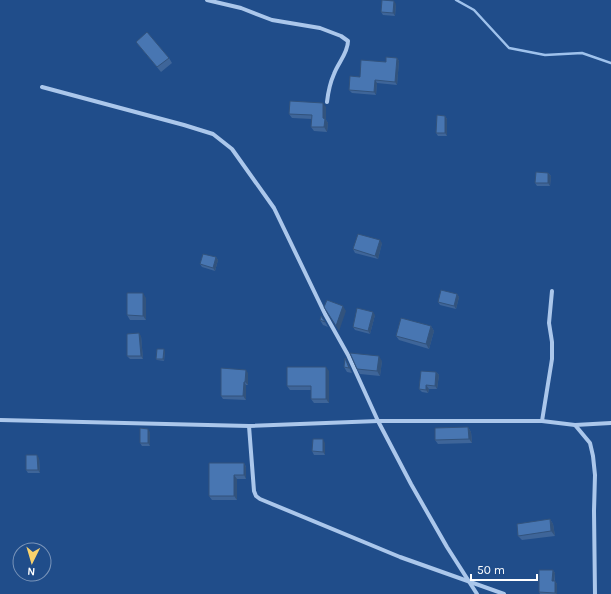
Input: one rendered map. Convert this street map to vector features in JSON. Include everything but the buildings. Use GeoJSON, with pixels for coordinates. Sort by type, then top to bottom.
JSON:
{"type":"FeatureCollection","features":[{"type":"Feature","properties":{"kind":"street"},"geometry":{"type":"LineString","coordinates":[[207,0],[241,8],[272,20],[320,28],[341,36],[348,41],[348,47],[334,73],[328,91],[327,102]]}},
{"type":"Feature","properties":{"kind":"street"},"geometry":{"type":"LineString","coordinates":[[42,87],[213,134],[232,149],[274,208],[325,314],[348,355],[378,422],[447,547],[477,594]]}},
{"type":"Feature","properties":{"kind":"street"},"geometry":{"type":"LineString","coordinates":[[542,421],[552,358],[552,342],[549,322],[552,291]]}},
{"type":"Feature","properties":{"kind":"street"},"geometry":{"type":"LineString","coordinates":[[0,420],[249,426],[378,422],[542,421],[575,425],[611,423]]}},
{"type":"Feature","properties":{"kind":"street"},"geometry":{"type":"LineString","coordinates":[[575,425],[590,443],[596,475],[594,511],[595,594]]}},
{"type":"Feature","properties":{"kind":"street"},"geometry":{"type":"LineString","coordinates":[[249,426],[254,491],[256,496],[260,499],[400,556],[504,594]]}},
{"type":"Feature","properties":{"kind":"waterway"},"geometry":{"type":"LineString","coordinates":[[456,0],[474,10],[509,48],[545,55],[582,53],[611,63]]}}]}
